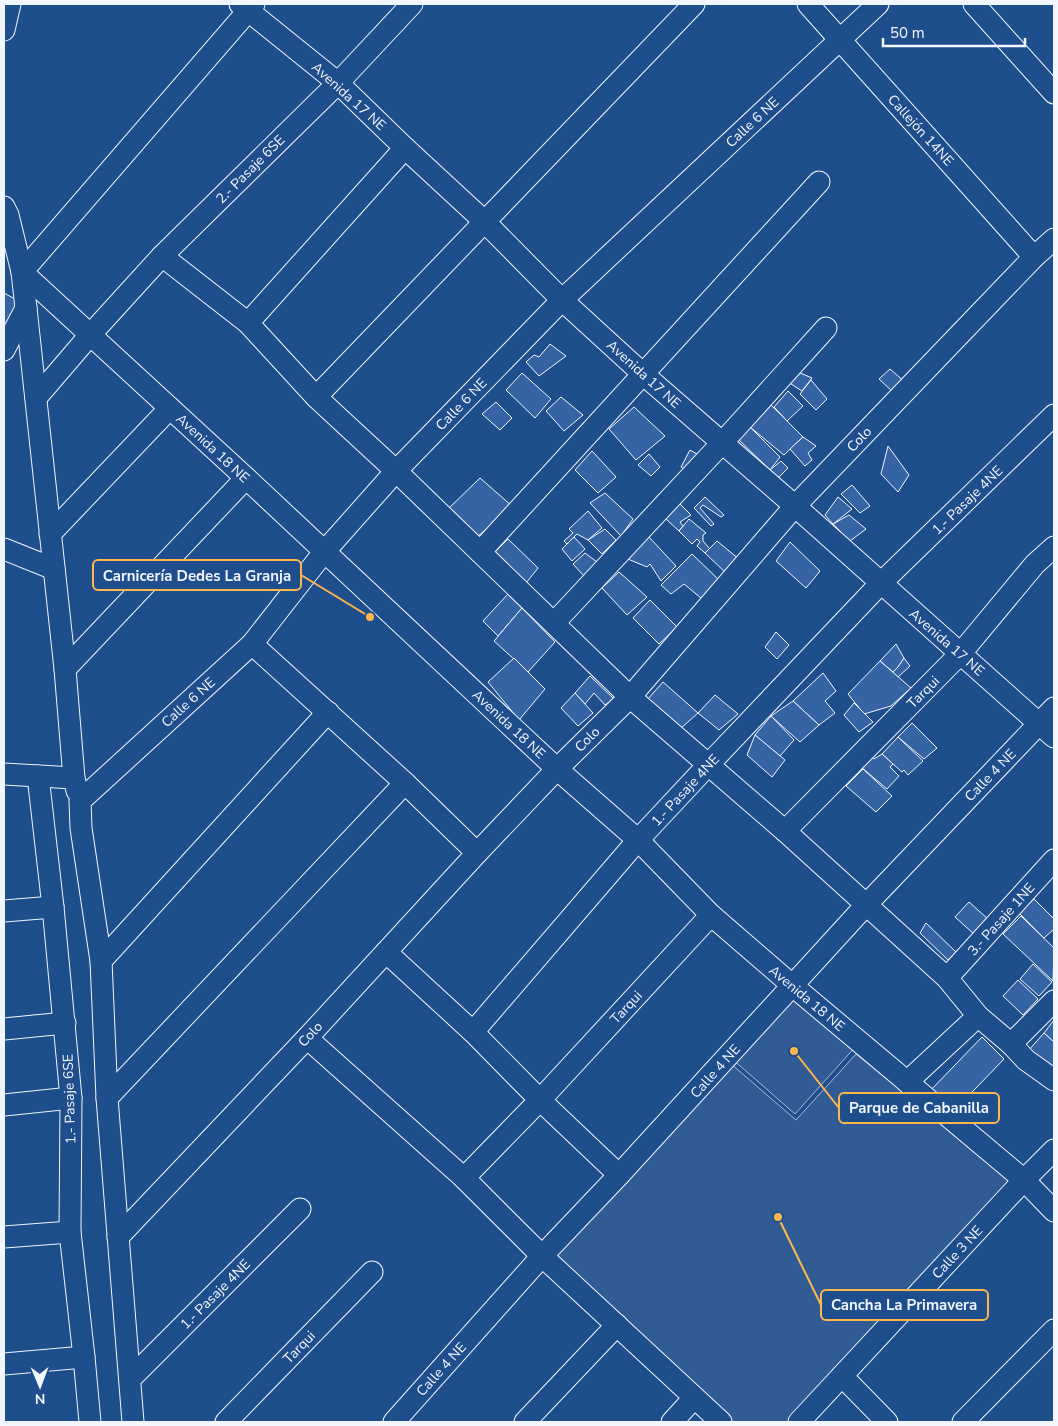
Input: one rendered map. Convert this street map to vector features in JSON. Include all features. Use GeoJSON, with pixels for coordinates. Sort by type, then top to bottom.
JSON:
{"type":"FeatureCollection","features":[{"type":"Feature","properties":{"kind":"street"},"geometry":{"type":"LineString","coordinates":[[4,30],[10,4]]}},
{"type":"Feature","properties":{"kind":"street","name":"2.- Pasaje 6SE"},"geometry":{"type":"LineString","coordinates":[[36,398],[162,256],[338,83],[412,4]]}},
{"type":"Feature","properties":{"kind":"street"},"geometry":{"type":"LineString","coordinates":[[316,397],[694,4]]}},
{"type":"Feature","properties":{"kind":"street","name":"Callejón 14NE"},"geometry":{"type":"LineString","coordinates":[[808,4],[1034,258]]}},
{"type":"Feature","properties":{"kind":"street","name":"Calle 6 NE"},"geometry":{"type":"LineString","coordinates":[[80,801],[252,644],[324,552],[396,471],[562,300],[878,4]]}},
{"type":"Feature","properties":{"kind":"street"},"geometry":{"type":"LineString","coordinates":[[974,4],[1054,93]]}},
{"type":"Feature","properties":{"kind":"street"},"geometry":{"type":"LineString","coordinates":[[22,272],[247,6]]}},
{"type":"Feature","properties":{"kind":"street","name":"Avenida 17 NE"},"geometry":{"type":"LineString","coordinates":[[247,6],[338,83],[485,222],[562,300],[643,374],[1047,730]]}},
{"type":"Feature","properties":{"kind":"street"},"geometry":{"type":"LineString","coordinates":[[248,323],[405,148]]}},
{"type":"Feature","properties":{"kind":"street"},"geometry":{"type":"LineString","coordinates":[[480,552],[819,182]]}},
{"type":"Feature","properties":{"kind":"street"},"geometry":{"type":"LineString","coordinates":[[4,208],[8,215],[22,272],[65,669],[74,778],[80,801],[82,828],[101,961],[106,1098],[133,1422]]}},
{"type":"Feature","properties":{"kind":"street","name":"Colo"},"geometry":{"type":"LineString","coordinates":[[118,1237],[307,1038],[477,853],[557,769],[630,697],[795,506],[1054,239]]}},
{"type":"Feature","properties":{"kind":"street"},"geometry":{"type":"LineString","coordinates":[[162,256],[248,323],[316,397],[396,471],[630,697],[785,831],[947,978],[978,1016],[1011,1044],[1026,1060],[1054,1080]]}},
{"type":"Feature","properties":{"kind":"street","name":"Avenida 18 NE"},"geometry":{"type":"LineString","coordinates":[[22,272],[246,478],[557,769],[638,840],[712,915],[792,986],[1024,1180],[1054,1211]]}},
{"type":"Feature","properties":{"kind":"street"},"geometry":{"type":"LineString","coordinates":[[4,350],[26,308]]}},
{"type":"Feature","properties":{"kind":"street"},"geometry":{"type":"LineString","coordinates":[[554,624],[826,328]]}},
{"type":"Feature","properties":{"kind":"street"},"geometry":{"type":"LineString","coordinates":[[50,534],[170,408]]}},
{"type":"Feature","properties":{"kind":"street","name":"1.- Pasaje 4NE"},"geometry":{"type":"LineString","coordinates":[[473,1032],[638,840],[709,764],[881,583],[1054,415]]}},
{"type":"Feature","properties":{"kind":"street"},"geometry":{"type":"LineString","coordinates":[[65,669],[246,478]]}},
{"type":"Feature","properties":{"kind":"street","name":"Tarqui"},"geometry":{"type":"LineString","coordinates":[[785,831],[961,653],[1035,564],[1054,547]]}},
{"type":"Feature","properties":{"kind":"street"},"geometry":{"type":"LineString","coordinates":[[4,549],[54,569]]}},
{"type":"Feature","properties":{"kind":"street"},"geometry":{"type":"LineString","coordinates":[[252,644],[405,783],[477,853]]}},
{"type":"Feature","properties":{"kind":"street","name":"Calle 4 NE"},"geometry":{"type":"LineString","coordinates":[[394,1422],[542,1256],[619,1175],[866,905],[1047,730],[1054,708]]}},
{"type":"Feature","properties":{"kind":"street"},"geometry":{"type":"LineString","coordinates":[[101,961],[328,712]]}},
{"type":"Feature","properties":{"kind":"street"},"geometry":{"type":"LineString","coordinates":[[4,774],[74,778]]}},
{"type":"Feature","properties":{"kind":"street","name":"1.- Pasaje 6SE"},"geometry":{"type":"LineString","coordinates":[[38,776],[53,907],[71,1098],[70,1232],[90,1422]]}},
{"type":"Feature","properties":{"kind":"street"},"geometry":{"type":"LineString","coordinates":[[106,1098],[405,783]]}},
{"type":"Feature","properties":{"kind":"street","name":"3.- Pasaje 1NE"},"geometry":{"type":"LineString","coordinates":[[947,978],[1054,860]]}},
{"type":"Feature","properties":{"kind":"street"},"geometry":{"type":"LineString","coordinates":[[4,911],[53,907]]}},
{"type":"Feature","properties":{"kind":"street","name":"Tarqui"},"geometry":{"type":"LineString","coordinates":[[464,1178],[540,1100],[712,915]]}},
{"type":"Feature","properties":{"kind":"street"},"geometry":{"type":"LineString","coordinates":[[386,952],[473,1032],[540,1100],[619,1175]]}},
{"type":"Feature","properties":{"kind":"street"},"geometry":{"type":"LineString","coordinates":[[1011,1044],[1054,1000]]}},
{"type":"Feature","properties":{"kind":"street"},"geometry":{"type":"LineString","coordinates":[[907,1082],[978,1016]]}},
{"type":"Feature","properties":{"kind":"street"},"geometry":{"type":"LineString","coordinates":[[4,1029],[64,1023]]}},
{"type":"Feature","properties":{"kind":"street"},"geometry":{"type":"LineString","coordinates":[[307,1038],[464,1178],[542,1256],[721,1422]]}},
{"type":"Feature","properties":{"kind":"street"},"geometry":{"type":"LineString","coordinates":[[4,1105],[71,1098]]}},
{"type":"Feature","properties":{"kind":"street","name":"Calle 3 NE"},"geometry":{"type":"LineString","coordinates":[[799,1422],[1054,1150]]}},
{"type":"Feature","properties":{"kind":"street","name":"1.- Pasaje 4NE"},"geometry":{"type":"LineString","coordinates":[[130,1379],[300,1209]]}},
{"type":"Feature","properties":{"kind":"street"},"geometry":{"type":"LineString","coordinates":[[4,1237],[70,1232]]}},
{"type":"Feature","properties":{"kind":"street","name":"Tarqui"},"geometry":{"type":"LineString","coordinates":[[226,1422],[372,1272]]}},
{"type":"Feature","properties":{"kind":"street"},"geometry":{"type":"LineString","coordinates":[[525,1422],[617,1326]]}},
{"type":"Feature","properties":{"kind":"street"},"geometry":{"type":"LineString","coordinates":[[962,1422],[1054,1330]]}},
{"type":"Feature","properties":{"kind":"street"},"geometry":{"type":"LineString","coordinates":[[4,1364],[84,1357]]}},
{"type":"Feature","properties":{"kind":"street"},"geometry":{"type":"LineString","coordinates":[[842,1376],[887,1422]]}},
{"type":"Feature","properties":{"kind":"street"},"geometry":{"type":"LineString","coordinates":[[672,1422],[694,1398]]}},
{"type":"Feature","properties":{"kind":"shaded area"},"geometry":{"type":"Polygon","coordinates":[[[794,993],[857,1045],[795,1114],[730,1057],[794,993]]]}},
{"type":"Feature","properties":{"kind":"shaded area"},"geometry":{"type":"Polygon","coordinates":[[[856,1054],[1014,1182],[794,1422],[728,1422],[540,1252],[730,1063],[796,1120],[856,1054]]]}},
{"type":"Feature","properties":{"kind":"building"},"geometry":{"type":"Polygon","coordinates":[[[4,293],[26,305],[4,345],[4,293]]]}},
{"type":"Feature","properties":{"kind":"building"},"geometry":{"type":"Polygon","coordinates":[[[550,344],[566,356],[539,376],[526,362],[534,355],[539,357],[550,344]]]}},
{"type":"Feature","properties":{"kind":"building"},"geometry":{"type":"Polygon","coordinates":[[[890,369],[906,383],[895,394],[879,379],[890,369]]]}},
{"type":"Feature","properties":{"kind":"building"},"geometry":{"type":"Polygon","coordinates":[[[798,372],[812,378],[802,391],[788,382],[798,372]]]}},
{"type":"Feature","properties":{"kind":"building"},"geometry":{"type":"Polygon","coordinates":[[[522,373],[551,399],[535,418],[506,390],[522,373]]]}},
{"type":"Feature","properties":{"kind":"building"},"geometry":{"type":"Polygon","coordinates":[[[811,380],[827,399],[816,410],[800,394],[811,380]]]}},
{"type":"Feature","properties":{"kind":"building"},"geometry":{"type":"Polygon","coordinates":[[[788,391],[803,406],[787,421],[774,407],[788,391]]]}},
{"type":"Feature","properties":{"kind":"building"},"geometry":{"type":"Polygon","coordinates":[[[561,397],[583,415],[564,431],[546,411],[561,397]]]}},
{"type":"Feature","properties":{"kind":"building"},"geometry":{"type":"Polygon","coordinates":[[[496,402],[512,418],[500,430],[482,414],[496,402]]]}},
{"type":"Feature","properties":{"kind":"building"},"geometry":{"type":"Polygon","coordinates":[[[771,405],[803,437],[784,455],[750,427],[771,405]]]}},
{"type":"Feature","properties":{"kind":"building"},"geometry":{"type":"Polygon","coordinates":[[[634,407],[665,436],[636,460],[609,429],[634,407]]]}},
{"type":"Feature","properties":{"kind":"building"},"geometry":{"type":"Polygon","coordinates":[[[750,427],[780,457],[770,470],[739,440],[750,427]]]}},
{"type":"Feature","properties":{"kind":"building"},"geometry":{"type":"Polygon","coordinates":[[[803,437],[816,446],[808,453],[812,460],[805,466],[790,449],[803,437]]]}},
{"type":"Feature","properties":{"kind":"building"},"geometry":{"type":"Polygon","coordinates":[[[888,446],[909,475],[898,492],[881,474],[888,446]]]}},
{"type":"Feature","properties":{"kind":"building"},"geometry":{"type":"Polygon","coordinates":[[[690,450],[697,454],[684,469],[681,467],[690,450]]]}},
{"type":"Feature","properties":{"kind":"building"},"geometry":{"type":"Polygon","coordinates":[[[592,451],[616,477],[598,493],[575,470],[592,451]]]}},
{"type":"Feature","properties":{"kind":"building"},"geometry":{"type":"Polygon","coordinates":[[[649,454],[660,467],[651,476],[638,465],[649,454]]]}},
{"type":"Feature","properties":{"kind":"building"},"geometry":{"type":"Polygon","coordinates":[[[781,461],[788,468],[777,479],[770,470],[781,461]]]}},
{"type":"Feature","properties":{"kind":"building"},"geometry":{"type":"Polygon","coordinates":[[[480,478],[512,506],[476,538],[446,511],[480,478]]]}},
{"type":"Feature","properties":{"kind":"building"},"geometry":{"type":"Polygon","coordinates":[[[852,485],[870,506],[860,513],[841,494],[852,485]]]}},
{"type":"Feature","properties":{"kind":"building"},"geometry":{"type":"Polygon","coordinates":[[[605,493],[633,519],[621,536],[590,503],[605,493]]]}},
{"type":"Feature","properties":{"kind":"building"},"geometry":{"type":"Polygon","coordinates":[[[705,497],[724,515],[721,517],[703,505],[700,508],[714,524],[711,526],[694,508],[705,497]]]}},
{"type":"Feature","properties":{"kind":"building"},"geometry":{"type":"Polygon","coordinates":[[[838,497],[852,509],[833,524],[825,515],[838,497]]]}},
{"type":"Feature","properties":{"kind":"building"},"geometry":{"type":"Polygon","coordinates":[[[679,503],[691,515],[680,522],[683,526],[679,531],[666,519],[679,503]]]}},
{"type":"Feature","properties":{"kind":"building"},"geometry":{"type":"Polygon","coordinates":[[[588,511],[602,528],[588,540],[577,534],[567,544],[564,541],[573,533],[569,529],[588,511]]]}},
{"type":"Feature","properties":{"kind":"building"},"geometry":{"type":"Polygon","coordinates":[[[849,515],[866,529],[850,541],[833,524],[849,515]]]}},
{"type":"Feature","properties":{"kind":"building"},"geometry":{"type":"Polygon","coordinates":[[[689,519],[706,533],[703,535],[703,541],[710,549],[705,553],[697,546],[700,542],[697,539],[692,544],[679,531],[689,519]]]}},
{"type":"Feature","properties":{"kind":"building"},"geometry":{"type":"Polygon","coordinates":[[[605,529],[616,540],[602,554],[588,540],[605,529]]]}},
{"type":"Feature","properties":{"kind":"building"},"geometry":{"type":"Polygon","coordinates":[[[647,535],[676,566],[661,581],[650,564],[647,567],[623,557],[647,535]]]}},
{"type":"Feature","properties":{"kind":"building"},"geometry":{"type":"Polygon","coordinates":[[[574,537],[585,549],[572,561],[562,549],[574,537]]]}},
{"type":"Feature","properties":{"kind":"building"},"geometry":{"type":"Polygon","coordinates":[[[508,539],[538,568],[526,583],[492,555],[508,539]]]}},
{"type":"Feature","properties":{"kind":"building"},"geometry":{"type":"Polygon","coordinates":[[[717,541],[740,560],[726,573],[705,553],[717,541]]]}},
{"type":"Feature","properties":{"kind":"building"},"geometry":{"type":"Polygon","coordinates":[[[790,542],[820,571],[806,588],[776,561],[790,542]]]}},
{"type":"Feature","properties":{"kind":"building"},"geometry":{"type":"Polygon","coordinates":[[[585,553],[597,562],[584,576],[573,564],[585,553]]]}},
{"type":"Feature","properties":{"kind":"building"},"geometry":{"type":"Polygon","coordinates":[[[692,554],[719,580],[701,598],[684,584],[671,594],[661,585],[692,554]]]}},
{"type":"Feature","properties":{"kind":"building"},"geometry":{"type":"Polygon","coordinates":[[[619,572],[647,597],[627,615],[602,588],[619,572]]]}},
{"type":"Feature","properties":{"kind":"building"},"geometry":{"type":"Polygon","coordinates":[[[508,594],[522,608],[498,636],[483,621],[508,594]]]}},
{"type":"Feature","properties":{"kind":"building"},"geometry":{"type":"Polygon","coordinates":[[[650,600],[677,627],[659,644],[633,618],[650,600]]]}},
{"type":"Feature","properties":{"kind":"building"},"geometry":{"type":"Polygon","coordinates":[[[522,608],[555,642],[528,672],[494,641],[522,608]]]}},
{"type":"Feature","properties":{"kind":"building"},"geometry":{"type":"Polygon","coordinates":[[[776,632],[789,645],[777,659],[765,647],[776,632]]]}},
{"type":"Feature","properties":{"kind":"building"},"geometry":{"type":"Polygon","coordinates":[[[896,644],[904,658],[893,672],[880,661],[896,644]]]}},
{"type":"Feature","properties":{"kind":"building"},"geometry":{"type":"Polygon","coordinates":[[[514,658],[545,689],[519,720],[488,682],[514,658]]]}},
{"type":"Feature","properties":{"kind":"building"},"geometry":{"type":"Polygon","coordinates":[[[904,658],[910,666],[898,677],[893,672],[904,658]]]}},
{"type":"Feature","properties":{"kind":"building"},"geometry":{"type":"Polygon","coordinates":[[[880,661],[911,688],[891,706],[864,714],[848,694],[880,661]]]}},
{"type":"Feature","properties":{"kind":"building"},"geometry":{"type":"Polygon","coordinates":[[[823,673],[836,691],[825,701],[835,713],[819,725],[793,701],[823,673]]]}},
{"type":"Feature","properties":{"kind":"building"},"geometry":{"type":"Polygon","coordinates":[[[590,676],[614,699],[605,705],[594,693],[585,704],[575,693],[590,676]]]}},
{"type":"Feature","properties":{"kind":"building"},"geometry":{"type":"Polygon","coordinates":[[[663,682],[698,713],[680,729],[647,700],[663,682]]]}},
{"type":"Feature","properties":{"kind":"building"},"geometry":{"type":"Polygon","coordinates":[[[575,693],[593,713],[578,726],[561,708],[575,693]]]}},
{"type":"Feature","properties":{"kind":"building"},"geometry":{"type":"Polygon","coordinates":[[[715,695],[738,714],[719,730],[698,713],[715,695]]]}},
{"type":"Feature","properties":{"kind":"building"},"geometry":{"type":"Polygon","coordinates":[[[793,701],[819,725],[800,742],[771,716],[793,701]]]}},
{"type":"Feature","properties":{"kind":"building"},"geometry":{"type":"Polygon","coordinates":[[[854,703],[873,722],[859,732],[844,715],[854,703]]]}},
{"type":"Feature","properties":{"kind":"building"},"geometry":{"type":"Polygon","coordinates":[[[771,716],[794,740],[780,756],[755,735],[771,716]]]}},
{"type":"Feature","properties":{"kind":"building"},"geometry":{"type":"Polygon","coordinates":[[[912,723],[937,748],[924,759],[898,737],[912,723]]]}},
{"type":"Feature","properties":{"kind":"building"},"geometry":{"type":"Polygon","coordinates":[[[755,735],[785,760],[772,777],[747,755],[755,735]]]}},
{"type":"Feature","properties":{"kind":"building"},"geometry":{"type":"Polygon","coordinates":[[[898,737],[923,761],[908,775],[882,754],[898,737]]]}},
{"type":"Feature","properties":{"kind":"building"},"geometry":{"type":"Polygon","coordinates":[[[882,754],[893,764],[890,767],[899,776],[887,789],[861,767],[871,755],[874,759],[882,754]]]}},
{"type":"Feature","properties":{"kind":"building"},"geometry":{"type":"Polygon","coordinates":[[[863,769],[892,796],[876,812],[846,786],[863,769]]]}},
{"type":"Feature","properties":{"kind":"building"},"geometry":{"type":"Polygon","coordinates":[[[1034,899],[1054,919],[1054,929],[1044,938],[1019,913],[1034,899]]]}},
{"type":"Feature","properties":{"kind":"building"},"geometry":{"type":"Polygon","coordinates":[[[969,902],[989,920],[975,935],[955,917],[969,902]]]}},
{"type":"Feature","properties":{"kind":"building"},"geometry":{"type":"Polygon","coordinates":[[[1021,916],[1054,948],[1053,981],[1003,934],[1021,916]]]}},
{"type":"Feature","properties":{"kind":"building"},"geometry":{"type":"Polygon","coordinates":[[[926,923],[956,952],[948,960],[920,933],[926,923]]]}},
{"type":"Feature","properties":{"kind":"building"},"geometry":{"type":"Polygon","coordinates":[[[1033,964],[1052,982],[1039,996],[1020,979],[1033,964]]]}},
{"type":"Feature","properties":{"kind":"building"},"geometry":{"type":"Polygon","coordinates":[[[1018,980],[1038,999],[1023,1015],[1003,996],[1018,980]]]}},
{"type":"Feature","properties":{"kind":"building"},"geometry":{"type":"Polygon","coordinates":[[[1054,1020],[1054,1042],[1044,1033],[1054,1020]]]}},
{"type":"Feature","properties":{"kind":"building"},"geometry":{"type":"Polygon","coordinates":[[[1044,1033],[1054,1042],[1054,1074],[1028,1051],[1044,1033]]]}},
{"type":"Feature","properties":{"kind":"building"},"geometry":{"type":"Polygon","coordinates":[[[982,1037],[1004,1059],[950,1115],[927,1094],[982,1037]]]}},
{"type":"Feature","properties":{"kind":"place","name":"Carnicería Dedes La Granja"},"geometry":{"type":"Point","coordinates":[370,617]}},
{"type":"Feature","properties":{"kind":"place","name":"Parque de Cabanilla"},"geometry":{"type":"Point","coordinates":[794,1051]}},
{"type":"Feature","properties":{"kind":"place","name":"Cancha La Primavera"},"geometry":{"type":"Point","coordinates":[778,1217]}}]}
